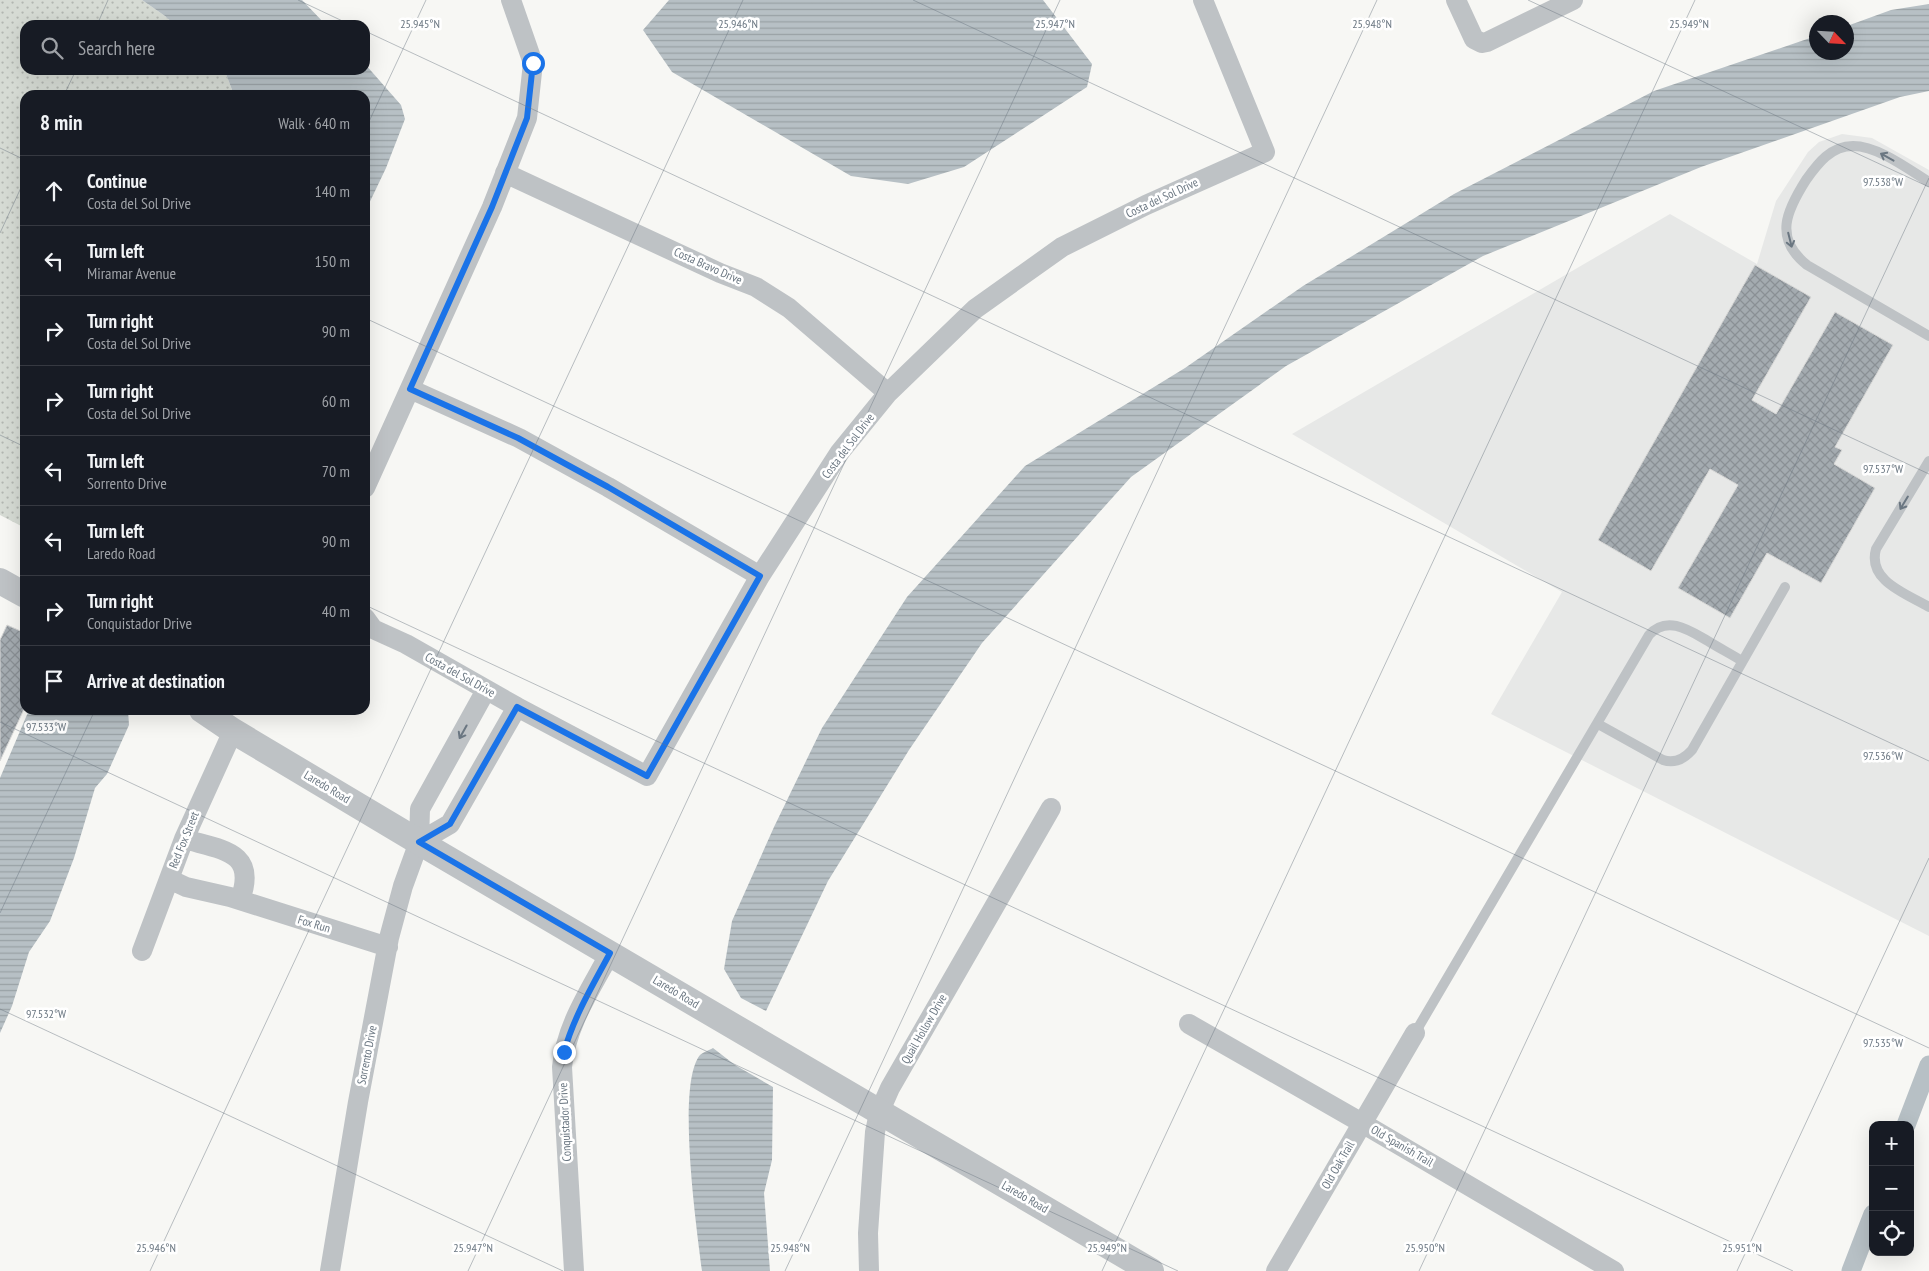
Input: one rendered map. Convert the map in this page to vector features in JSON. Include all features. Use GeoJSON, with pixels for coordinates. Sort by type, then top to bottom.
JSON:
{"type":"FeatureCollection","features":[{"type":"Feature","properties":{"kind":"street"},"geometry":{"type":"LineString","coordinates":[[370,477],[492,207],[527,118],[533,63],[511,0]]}},
{"type":"Feature","properties":{"kind":"street","name":"Costa del Sol Drive"},"geometry":{"type":"LineString","coordinates":[[370,625],[373,629],[406,644],[517,707],[647,776],[760,576],[840,452],[888,393],[975,309],[1062,247],[1146,205],[1265,152],[1203,0]]}},
{"type":"Feature","properties":{"kind":"street"},"geometry":{"type":"LineString","coordinates":[[1456,0],[1474,39],[1479,42],[1487,42],[1573,0]]}},
{"type":"Feature","properties":{"kind":"street","name":"Costa Bravo Drive"},"geometry":{"type":"LineString","coordinates":[[505,173],[720,273],[756,287],[789,308],[888,393]]}},
{"type":"Feature","properties":{"kind":"street"},"geometry":{"type":"LineString","coordinates":[[410,389],[527,443],[608,487],[760,576]]}},
{"type":"Feature","properties":{"kind":"street"},"geometry":{"type":"LineString","coordinates":[[0,582],[20,592]]}},
{"type":"Feature","properties":{"kind":"street","name":"Sorrento Drive"},"geometry":{"type":"LineString","coordinates":[[330,1271],[358,1102],[388,947],[404,886],[419,842],[420,808],[486,690]]}},
{"type":"Feature","properties":{"kind":"street"},"geometry":{"type":"LineString","coordinates":[[419,842],[450,824],[517,707]]}},
{"type":"Feature","properties":{"kind":"street","name":"Laredo Road"},"geometry":{"type":"LineString","coordinates":[[209,715],[419,842],[1151,1271]]}},
{"type":"Feature","properties":{"kind":"street","name":"Red Fox Street"},"geometry":{"type":"LineString","coordinates":[[142,951],[184,839],[233,731]]}},
{"type":"Feature","properties":{"kind":"street","name":"Quail Hollow Drive"},"geometry":{"type":"LineString","coordinates":[[869,1271],[868,1233],[875,1132],[879,1113],[890,1088],[1051,808]]}},
{"type":"Feature","properties":{"kind":"street"},"geometry":{"type":"LineString","coordinates":[[184,839],[237,857],[243,865],[245,874],[245,883],[240,900]]}},
{"type":"Feature","properties":{"kind":"street","name":"Fox Run"},"geometry":{"type":"LineString","coordinates":[[169,879],[186,886],[240,900],[388,947]]}},
{"type":"Feature","properties":{"kind":"street","name":"Conquistador Drive"},"geometry":{"type":"LineString","coordinates":[[574,1271],[563,1086],[564,1052],[569,1032],[610,953]]}},
{"type":"Feature","properties":{"kind":"street","name":"Old Spanish Trail"},"geometry":{"type":"LineString","coordinates":[[1189,1024],[1614,1271]]}},
{"type":"Feature","properties":{"kind":"street","name":"Old Oak Trail"},"geometry":{"type":"LineString","coordinates":[[1276,1271],[1415,1033]]}},
{"type":"Feature","properties":{"kind":"lane"},"geometry":{"type":"LineString","coordinates":[[1929,182],[1870,148],[1842,147],[1830,153],[1814,168],[1792,202],[1786,224],[1792,248],[1798,258],[1929,336]]}},
{"type":"Feature","properties":{"kind":"lane"},"geometry":{"type":"LineString","coordinates":[[1929,461],[1874,556],[1876,571],[1881,577],[1929,607]]}},
{"type":"Feature","properties":{"kind":"lane"},"geometry":{"type":"LineString","coordinates":[[1598,724],[1663,760],[1675,762],[1681,759],[1692,750],[1785,587]]}},
{"type":"Feature","properties":{"kind":"lane"},"geometry":{"type":"LineString","coordinates":[[1415,1033],[1649,636],[1659,627],[1672,625],[1685,628],[1742,661]]}},
{"type":"Feature","properties":{"kind":"shaded area"},"geometry":{"type":"Polygon","coordinates":[[[0,0],[142,0],[169,20],[20,20],[20,75],[226,75],[232,90],[20,90],[20,525],[0,515],[0,0]]]}},
{"type":"Feature","properties":{"kind":"shaded area"},"geometry":{"type":"Polygon","coordinates":[[[142,0],[302,0],[321,20],[169,20],[142,0]]]}},
{"type":"Feature","properties":{"kind":"shaded area"},"geometry":{"type":"Polygon","coordinates":[[[669,0],[1043,0],[1092,64],[1087,87],[964,167],[908,184],[851,176],[672,72],[643,30],[669,0]]]}},
{"type":"Feature","properties":{"kind":"shaded area"},"geometry":{"type":"Polygon","coordinates":[[[1929,4],[1929,91],[1900,97],[1701,167],[1483,256],[1286,366],[1131,477],[982,643],[909,750],[828,881],[766,1011],[741,998],[724,969],[732,921],[774,827],[822,728],[907,597],[1025,466],[1185,368],[1303,286],[1454,194],[1654,91],[1809,38],[1809,60],[1854,60],[1854,23],[1891,10],[1929,4]]]}},
{"type":"Feature","properties":{"kind":"shaded area"},"geometry":{"type":"Polygon","coordinates":[[[370,70],[401,105],[405,119],[386,168],[370,202],[370,90],[232,90],[226,75],[370,75],[370,70]]]}},
{"type":"Feature","properties":{"kind":"shaded area"},"geometry":{"type":"Polygon","coordinates":[[[1842,134],[1872,138],[1929,170],[1929,936],[1491,714],[1562,592],[1292,434],[1670,214],[1757,264],[1776,201],[1808,152],[1819,142],[1842,134]]]}},
{"type":"Feature","properties":{"kind":"shaded area"},"geometry":{"type":"Polygon","coordinates":[[[27,715],[128,715],[129,725],[107,774],[95,788],[74,858],[50,921],[29,952],[12,1006],[0,1033],[0,778],[27,715]]]}},
{"type":"Feature","properties":{"kind":"shaded area"},"geometry":{"type":"Polygon","coordinates":[[[713,1048],[735,1065],[773,1087],[772,1160],[764,1193],[770,1271],[702,1271],[690,1159],[689,1095],[693,1071],[700,1055],[713,1048]]]}},
{"type":"Feature","properties":{"kind":"building"},"geometry":{"type":"Polygon","coordinates":[[[1755,265],[1811,297],[1752,400],[1776,414],[1835,312],[1893,345],[1835,447],[1842,450],[1834,464],[1875,488],[1821,583],[1767,553],[1730,618],[1678,588],[1738,485],[1710,469],[1651,571],[1598,540],[1755,265]]]}},
{"type":"Feature","properties":{"kind":"building"},"geometry":{"type":"Polygon","coordinates":[[[7,625],[20,631],[21,715],[0,761],[0,640],[7,625]]]}},
{"type":"Feature","properties":{"kind":"waterway"},"geometry":{"type":"LineString","coordinates":[[1908,1121],[1929,1065]]}},
{"type":"Feature","properties":{"kind":"waterway"},"geometry":{"type":"LineString","coordinates":[[1851,1271],[1869,1224]]}},
{"type":"Feature","properties":{"kind":"route"},"geometry":{"type":"LineString","coordinates":[[533,63],[527,118],[492,207],[410,389],[518,438],[608,487],[760,576],[647,776],[517,707],[450,824],[419,842],[610,953],[569,1032],[564,1052]]}}]}
